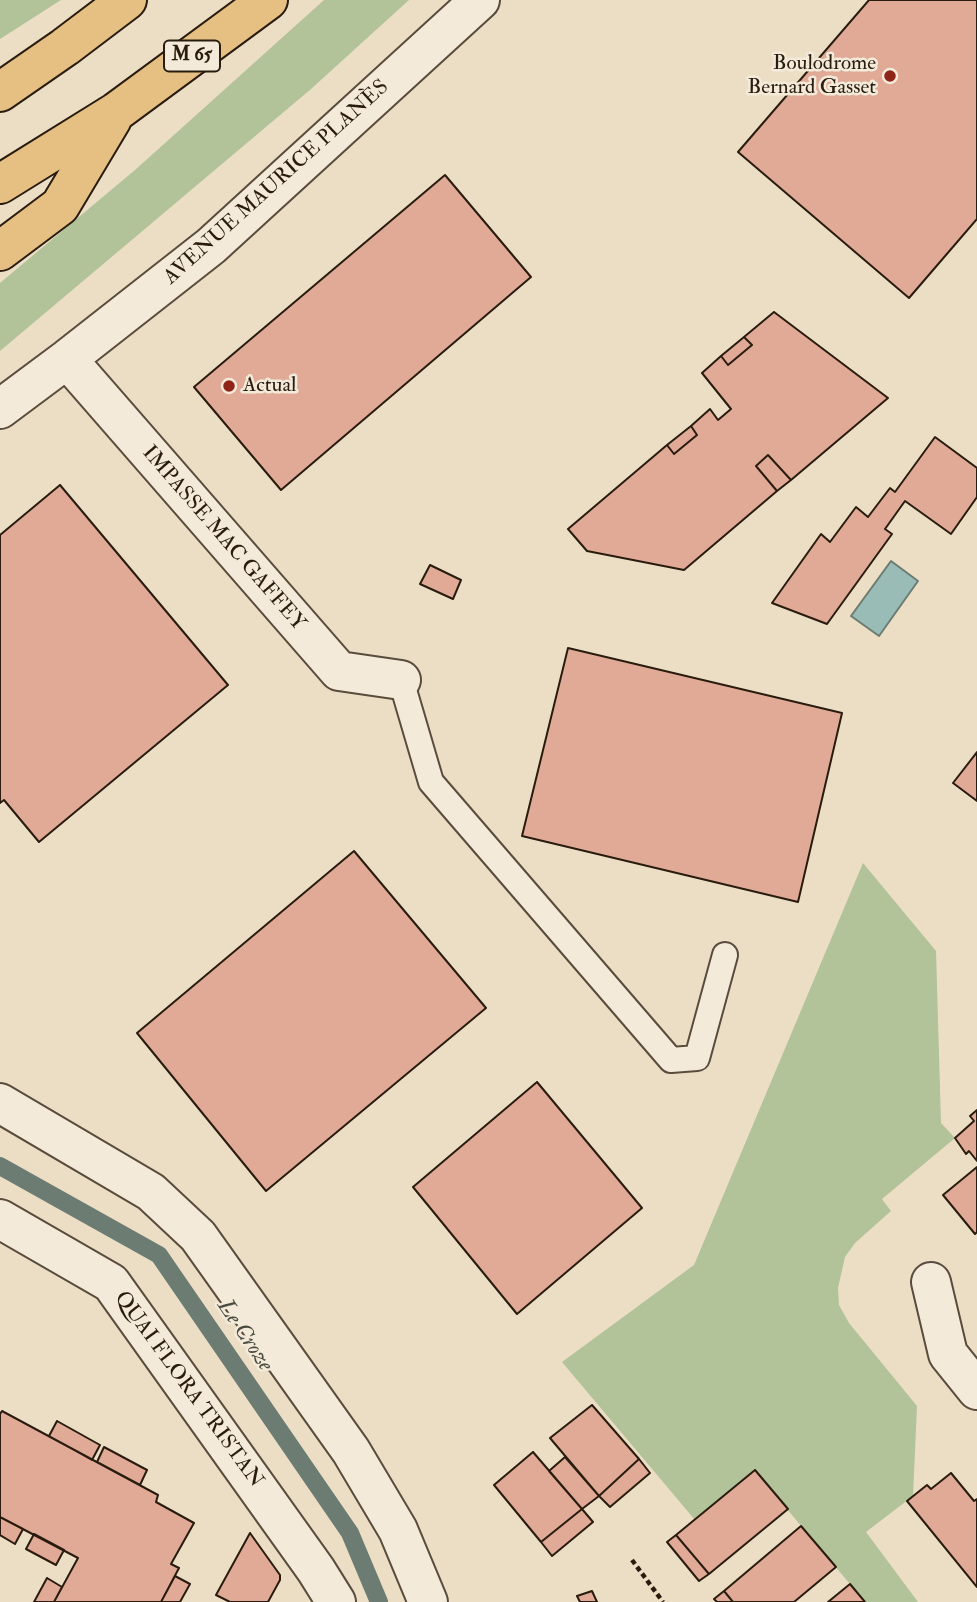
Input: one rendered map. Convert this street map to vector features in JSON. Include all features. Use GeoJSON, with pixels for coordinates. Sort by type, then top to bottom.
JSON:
{"type":"FeatureCollection","features":[{"type":"Feature","properties":{"kind":"main road"},"geometry":{"type":"LineString","coordinates":[[0,92],[127,0]]}},
{"type":"Feature","properties":{"kind":"main road","name":"M 65"},"geometry":{"type":"LineString","coordinates":[[0,184],[116,112],[268,0]]}},
{"type":"Feature","properties":{"kind":"main road","name":"M 65"},"geometry":{"type":"LineString","coordinates":[[0,251],[60,206],[116,112]]}},
{"type":"Feature","properties":{"kind":"street","name":"AVENUE MAURICE PLANÈS"},"geometry":{"type":"LineString","coordinates":[[0,409],[211,246],[480,0]]}},
{"type":"Feature","properties":{"kind":"street","name":"IMPASSE MAC GAFFEY"},"geometry":{"type":"LineString","coordinates":[[66,359],[339,671],[401,680]]}},
{"type":"Feature","properties":{"kind":"street"},"geometry":{"type":"LineString","coordinates":[[0,1103],[151,1192],[198,1236],[351,1451],[398,1530],[428,1602]]}},
{"type":"Feature","properties":{"kind":"street","name":"QUAI FLORA TRISTAN"},"geometry":{"type":"LineString","coordinates":[[0,1219],[111,1283],[316,1570],[336,1602]]}},
{"type":"Feature","properties":{"kind":"street"},"geometry":{"type":"LineString","coordinates":[[931,1282],[948,1354],[977,1390]]}},
{"type":"Feature","properties":{"kind":"lane"},"geometry":{"type":"LineString","coordinates":[[401,680],[431,782],[671,1060],[697,1058],[725,955]]}},
{"type":"Feature","properties":{"kind":"path"},"geometry":{"type":"LineString","coordinates":[[632,1560],[663,1602]]}},
{"type":"Feature","properties":{"kind":"green space"},"geometry":{"type":"Polygon","coordinates":[[[0,0],[61,0],[0,39],[0,0]]]}},
{"type":"Feature","properties":{"kind":"green space"},"geometry":{"type":"Polygon","coordinates":[[[324,0],[409,0],[311,89],[0,351],[0,283],[135,170],[324,0]]]}},
{"type":"Feature","properties":{"kind":"green space"},"geometry":{"type":"Polygon","coordinates":[[[863,863],[936,951],[941,1123],[955,1138],[882,1199],[891,1211],[855,1243],[845,1257],[838,1288],[839,1305],[849,1323],[917,1406],[913,1496],[866,1532],[918,1602],[865,1602],[755,1471],[695,1520],[562,1362],[694,1265],[863,863]]]}},
{"type":"Feature","properties":{"kind":"water"},"geometry":{"type":"Polygon","coordinates":[[[891,561],[918,581],[879,636],[851,616],[891,561]]]}},
{"type":"Feature","properties":{"kind":"building","name":"Boulodrome Bernard Gasset"},"geometry":{"type":"Polygon","coordinates":[[[869,0],[977,0],[977,219],[909,298],[738,152],[869,0]]]}},
{"type":"Feature","properties":{"kind":"building"},"geometry":{"type":"Polygon","coordinates":[[[445,175],[531,277],[281,490],[194,387],[445,175]]]}},
{"type":"Feature","properties":{"kind":"building"},"geometry":{"type":"Polygon","coordinates":[[[774,312],[888,398],[791,480],[768,455],[756,466],[777,491],[684,570],[587,551],[568,529],[667,445],[674,454],[697,435],[691,426],[710,409],[718,420],[731,409],[702,373],[721,356],[728,365],[752,345],[744,337],[774,312]]]}},
{"type":"Feature","properties":{"kind":"building"},"geometry":{"type":"Polygon","coordinates":[[[744,337],[752,345],[728,365],[721,356],[744,337]]]}},
{"type":"Feature","properties":{"kind":"building"},"geometry":{"type":"Polygon","coordinates":[[[691,426],[697,435],[674,454],[667,445],[691,426]]]}},
{"type":"Feature","properties":{"kind":"building"},"geometry":{"type":"Polygon","coordinates":[[[935,437],[977,468],[977,497],[951,534],[905,501],[885,529],[892,534],[827,624],[772,603],[821,534],[830,542],[856,507],[868,517],[890,488],[895,492],[935,437]]]}},
{"type":"Feature","properties":{"kind":"building"},"geometry":{"type":"Polygon","coordinates":[[[768,455],[791,480],[777,491],[756,466],[768,455]]]}},
{"type":"Feature","properties":{"kind":"building"},"geometry":{"type":"Polygon","coordinates":[[[60,485],[228,685],[39,842],[4,800],[0,803],[0,535],[60,485]]]}},
{"type":"Feature","properties":{"kind":"building"},"geometry":{"type":"Polygon","coordinates":[[[430,565],[461,580],[453,599],[420,584],[430,565]]]}},
{"type":"Feature","properties":{"kind":"building"},"geometry":{"type":"Polygon","coordinates":[[[568,648],[842,713],[798,902],[522,836],[568,648]]]}},
{"type":"Feature","properties":{"kind":"building"},"geometry":{"type":"Polygon","coordinates":[[[977,752],[977,801],[953,783],[977,752]]]}},
{"type":"Feature","properties":{"kind":"building"},"geometry":{"type":"Polygon","coordinates":[[[354,851],[486,1008],[266,1191],[137,1033],[354,851]]]}},
{"type":"Feature","properties":{"kind":"building"},"geometry":{"type":"Polygon","coordinates":[[[537,1082],[642,1208],[517,1314],[413,1187],[537,1082]]]}},
{"type":"Feature","properties":{"kind":"building"},"geometry":{"type":"Polygon","coordinates":[[[977,1110],[977,1161],[969,1151],[966,1154],[955,1138],[974,1121],[970,1116],[977,1110]]]}},
{"type":"Feature","properties":{"kind":"building"},"geometry":{"type":"Polygon","coordinates":[[[977,1167],[977,1232],[975,1234],[943,1195],[977,1167]]]}},
{"type":"Feature","properties":{"kind":"building"},"geometry":{"type":"Polygon","coordinates":[[[592,1405],[639,1459],[599,1496],[550,1438],[592,1405]]]}},
{"type":"Feature","properties":{"kind":"building"},"geometry":{"type":"Polygon","coordinates":[[[2,1411],[158,1495],[156,1502],[194,1523],[171,1564],[179,1568],[161,1602],[54,1602],[78,1558],[0,1517],[2,1411]]]}},
{"type":"Feature","properties":{"kind":"building"},"geometry":{"type":"Polygon","coordinates":[[[57,1421],[100,1445],[92,1460],[49,1436],[57,1421]]]}},
{"type":"Feature","properties":{"kind":"building"},"geometry":{"type":"Polygon","coordinates":[[[104,1447],[147,1470],[140,1485],[97,1462],[104,1447]]]}},
{"type":"Feature","properties":{"kind":"building"},"geometry":{"type":"Polygon","coordinates":[[[533,1452],[582,1509],[541,1542],[494,1485],[533,1452]]]}},
{"type":"Feature","properties":{"kind":"building"},"geometry":{"type":"Polygon","coordinates":[[[565,1457],[599,1496],[582,1509],[549,1471],[565,1457]]]}},
{"type":"Feature","properties":{"kind":"building"},"geometry":{"type":"Polygon","coordinates":[[[639,1459],[650,1473],[610,1507],[599,1496],[639,1459]]]}},
{"type":"Feature","properties":{"kind":"building"},"geometry":{"type":"Polygon","coordinates":[[[755,1470],[788,1509],[709,1574],[676,1535],[755,1470]]]}},
{"type":"Feature","properties":{"kind":"building"},"geometry":{"type":"Polygon","coordinates":[[[951,1473],[974,1501],[977,1499],[977,1587],[907,1501],[927,1485],[931,1489],[951,1473]]]}},
{"type":"Feature","properties":{"kind":"building"},"geometry":{"type":"Polygon","coordinates":[[[582,1509],[593,1522],[552,1556],[541,1542],[582,1509]]]}},
{"type":"Feature","properties":{"kind":"building"},"geometry":{"type":"Polygon","coordinates":[[[0,1517],[23,1529],[15,1544],[0,1535],[0,1517]]]}},
{"type":"Feature","properties":{"kind":"building"},"geometry":{"type":"Polygon","coordinates":[[[801,1526],[836,1567],[794,1602],[733,1602],[724,1591],[801,1526]]]}},
{"type":"Feature","properties":{"kind":"building"},"geometry":{"type":"Polygon","coordinates":[[[250,1533],[280,1575],[280,1580],[268,1602],[230,1602],[216,1595],[250,1533]]]}},
{"type":"Feature","properties":{"kind":"building"},"geometry":{"type":"Polygon","coordinates":[[[34,1534],[64,1550],[56,1565],[26,1549],[34,1534]]]}},
{"type":"Feature","properties":{"kind":"building"},"geometry":{"type":"Polygon","coordinates":[[[676,1535],[709,1574],[699,1581],[667,1542],[676,1535]]]}},
{"type":"Feature","properties":{"kind":"building"},"geometry":{"type":"Polygon","coordinates":[[[175,1576],[190,1584],[180,1602],[161,1602],[175,1576]]]}},
{"type":"Feature","properties":{"kind":"building"},"geometry":{"type":"Polygon","coordinates":[[[47,1578],[62,1587],[54,1602],[34,1602],[47,1578]]]}},
{"type":"Feature","properties":{"kind":"building"},"geometry":{"type":"Polygon","coordinates":[[[850,1584],[865,1602],[828,1602],[850,1584]]]}},
{"type":"Feature","properties":{"kind":"building"},"geometry":{"type":"Polygon","coordinates":[[[592,1591],[597,1602],[580,1602],[577,1596],[592,1591]]]}},
{"type":"Feature","properties":{"kind":"building"},"geometry":{"type":"Polygon","coordinates":[[[724,1591],[733,1602],[717,1602],[714,1599],[724,1591]]]}},
{"type":"Feature","properties":{"kind":"waterway","name":"Le Croze"},"geometry":{"type":"LineString","coordinates":[[0,1166],[159,1255],[350,1533],[379,1602]]}},
{"type":"Feature","properties":{"kind":"place","name":"Boulodrome Bernard Gasset"},"geometry":{"type":"Point","coordinates":[890,76]}},
{"type":"Feature","properties":{"kind":"place","name":"Actual"},"geometry":{"type":"Point","coordinates":[229,386]}}]}
